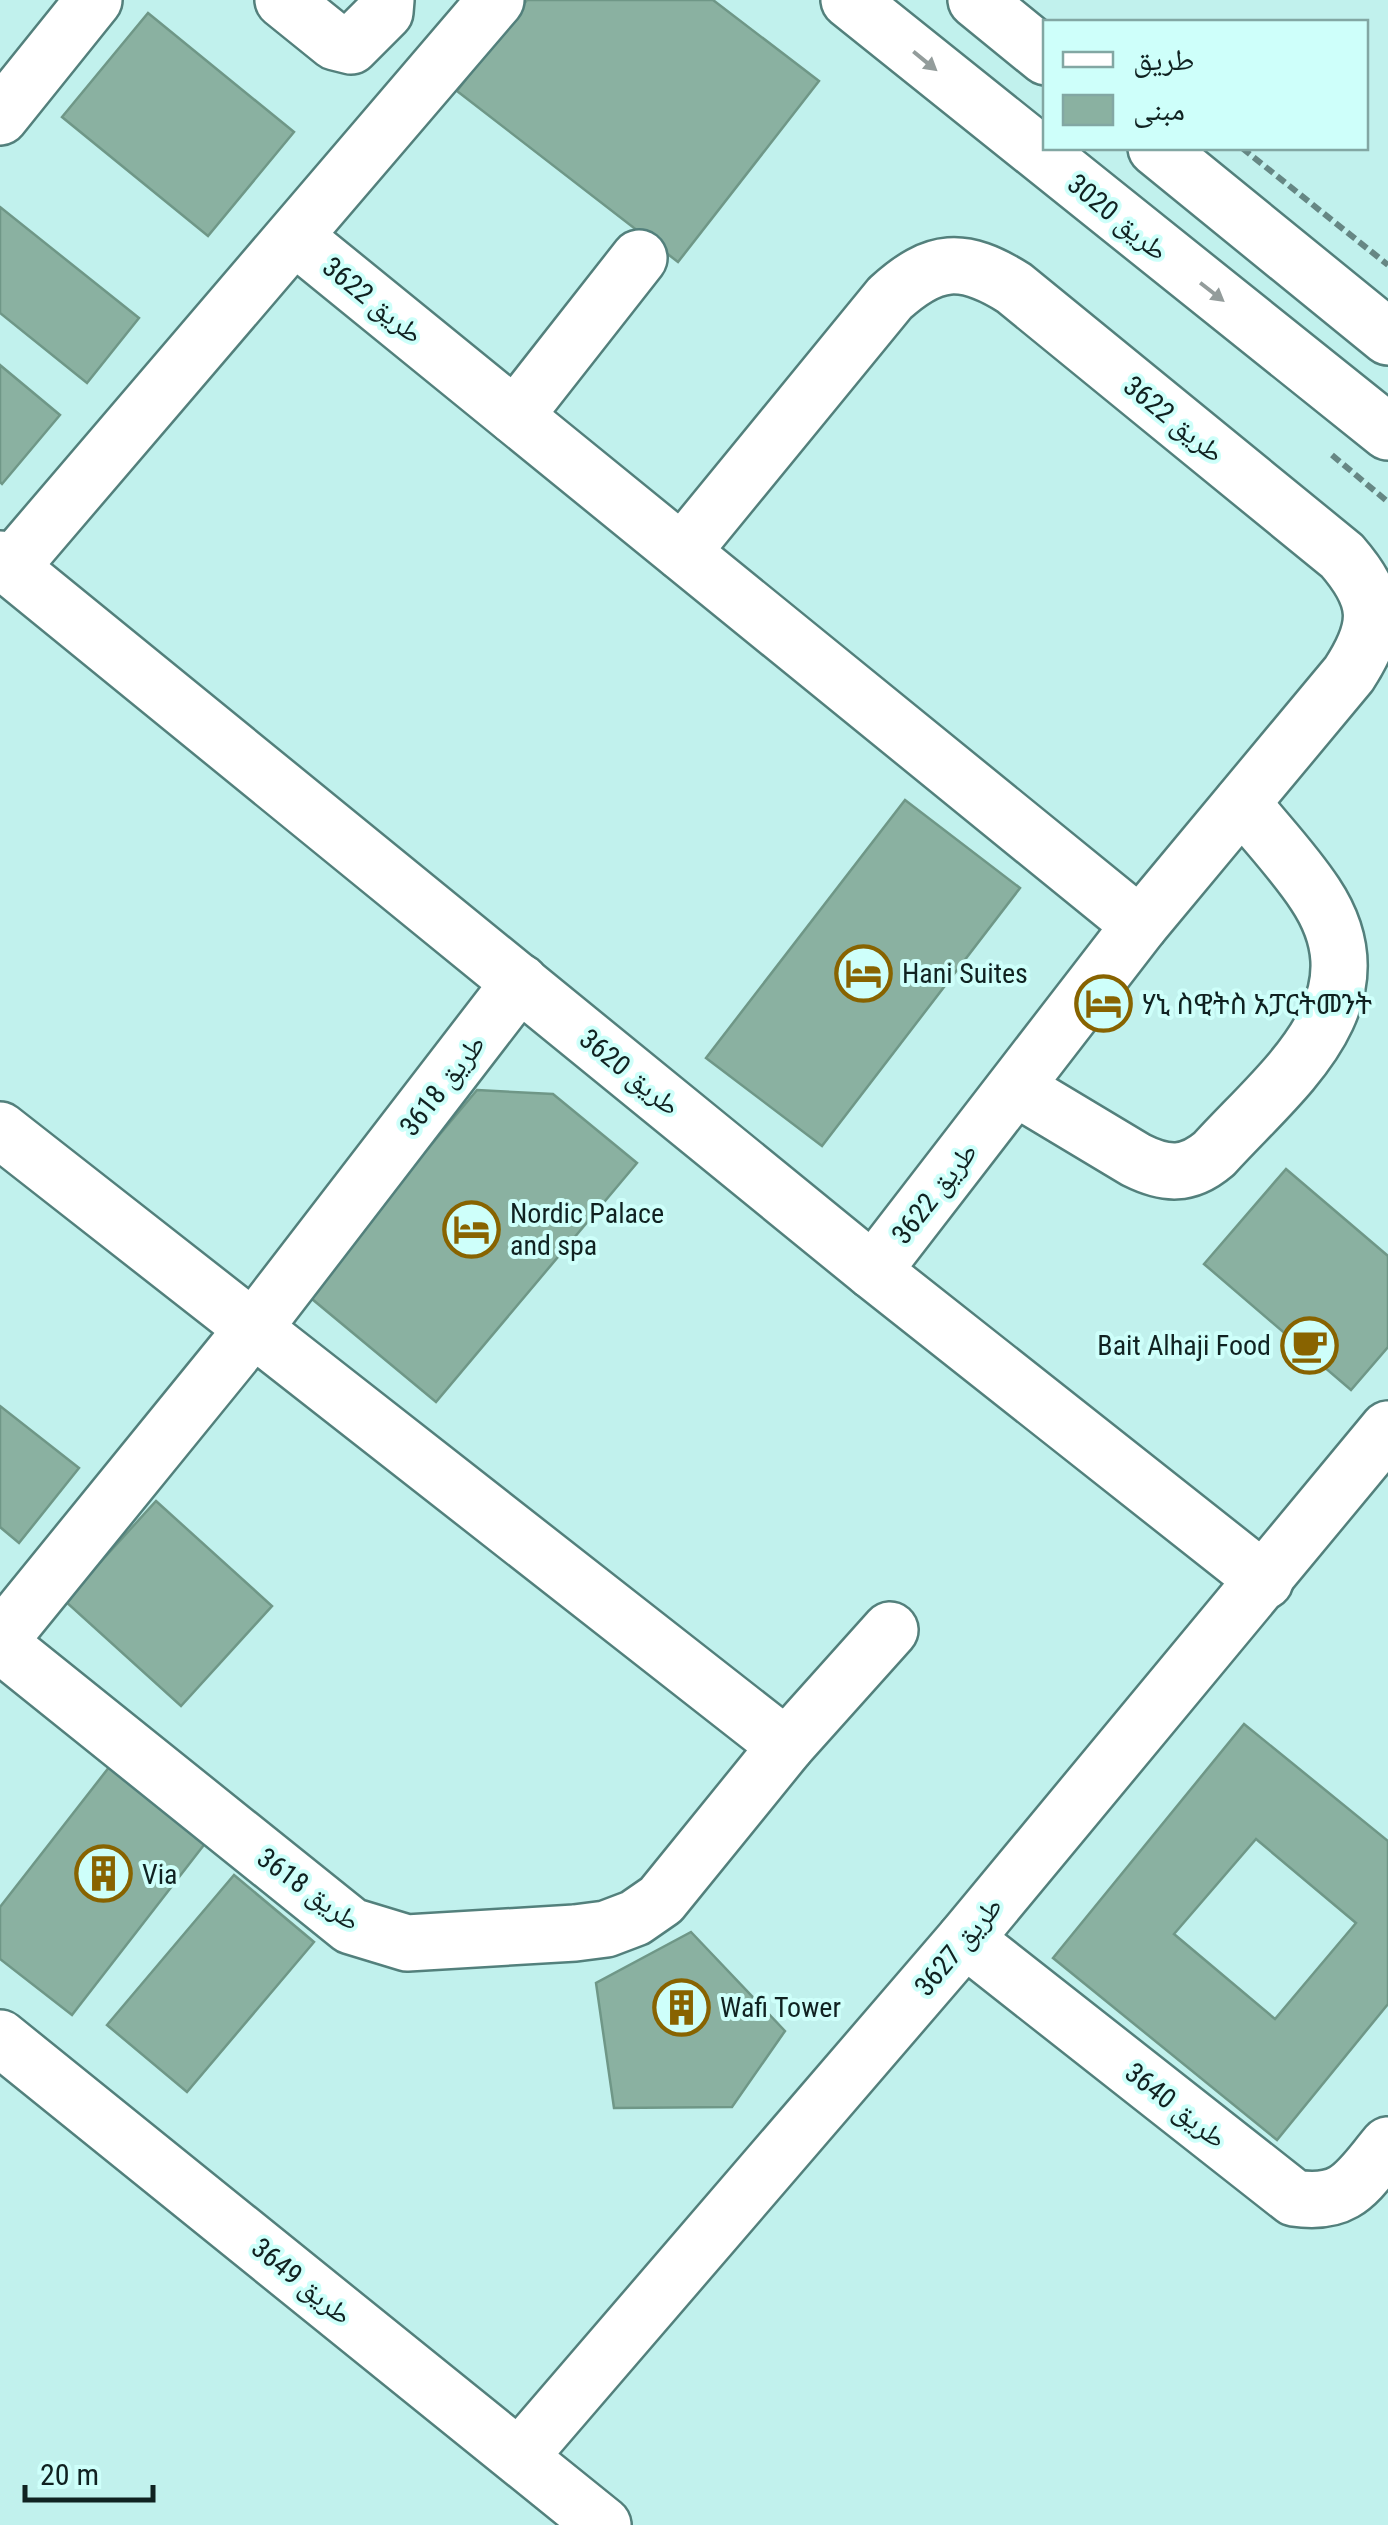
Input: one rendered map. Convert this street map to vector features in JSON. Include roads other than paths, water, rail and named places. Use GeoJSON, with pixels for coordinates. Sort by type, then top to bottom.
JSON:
{"type":"FeatureCollection","features":[{"type":"Feature","properties":{"kind":"street"},"geometry":{"type":"LineString","coordinates":[[0,117],[94,0]]}},
{"type":"Feature","properties":{"kind":"street"},"geometry":{"type":"LineString","coordinates":[[283,0],[334,42],[351,46],[384,12],[386,0]]}},
{"type":"Feature","properties":{"kind":"street","name":"طريق 3020"},"geometry":{"type":"LineString","coordinates":[[849,0],[1388,432]]}},
{"type":"Feature","properties":{"kind":"street"},"geometry":{"type":"LineString","coordinates":[[976,0],[1043,55]]}},
{"type":"Feature","properties":{"kind":"street","name":"طريق 3622"},"geometry":{"type":"LineString","coordinates":[[5,564],[296,238],[486,3]]}},
{"type":"Feature","properties":{"kind":"street"},"geometry":{"type":"LineString","coordinates":[[1158,150],[1388,337]]}},
{"type":"Feature","properties":{"kind":"street","name":"طريق 3622"},"geometry":{"type":"LineString","coordinates":[[296,238],[1140,924]]}},
{"type":"Feature","properties":{"kind":"street"},"geometry":{"type":"LineString","coordinates":[[515,416],[638,258]]}},
{"type":"Feature","properties":{"kind":"street","name":"طريق 3622"},"geometry":{"type":"LineString","coordinates":[[682,552],[890,298],[915,275],[949,264],[984,269],[1014,288],[1327,544],[1364,582],[1374,614],[1367,646],[1350,674],[1140,924],[873,1270]]}},
{"type":"Feature","properties":{"kind":"street","name":"طريق 3620"},"geometry":{"type":"LineString","coordinates":[[5,564],[873,1270],[1265,1581]]}},
{"type":"Feature","properties":{"kind":"street"},"geometry":{"type":"LineString","coordinates":[[1016,1088],[1136,1160],[1156,1170],[1178,1172],[1198,1168],[1214,1154],[1310,1048],[1337,998],[1340,966],[1332,930],[1316,896],[1242,804]]}},
{"type":"Feature","properties":{"kind":"street","name":"طريق 3618"},"geometry":{"type":"LineString","coordinates":[[520,982],[254,1329],[0,1642],[352,1926],[407,1943],[575,1934],[606,1930],[635,1918],[661,1900],[786,1746],[890,1630]]}},
{"type":"Feature","properties":{"kind":"street"},"geometry":{"type":"LineString","coordinates":[[0,1130],[786,1746]]}},
{"type":"Feature","properties":{"kind":"street","name":"طريق 3627"},"geometry":{"type":"LineString","coordinates":[[520,2456],[965,1939],[1388,1430]]}},
{"type":"Feature","properties":{"kind":"street","name":"طريق 3640"},"geometry":{"type":"LineString","coordinates":[[965,1939],[1294,2198],[1321,2202],[1346,2194],[1388,2145]]}},
{"type":"Feature","properties":{"kind":"street","name":"طريق 3649"},"geometry":{"type":"LineString","coordinates":[[0,2038],[603,2525]]}},
{"type":"Feature","properties":{"kind":"place","name":"Hani Suites"},"geometry":{"type":"Point","coordinates":[863,973]}},
{"type":"Feature","properties":{"kind":"place","name":"ሃኒ ስዊትስ አፓርትመንት"},"geometry":{"type":"Point","coordinates":[1103,1004]}},
{"type":"Feature","properties":{"kind":"place","name":"Nordic Palace and spa"},"geometry":{"type":"Point","coordinates":[471,1229]}},
{"type":"Feature","properties":{"kind":"place","name":"Bait Alhaji Food"},"geometry":{"type":"Point","coordinates":[1310,1345]}},
{"type":"Feature","properties":{"kind":"place","name":"Via"},"geometry":{"type":"Point","coordinates":[103,1874]}},
{"type":"Feature","properties":{"kind":"place","name":"Wafi Tower"},"geometry":{"type":"Point","coordinates":[681,2007]}}]}
